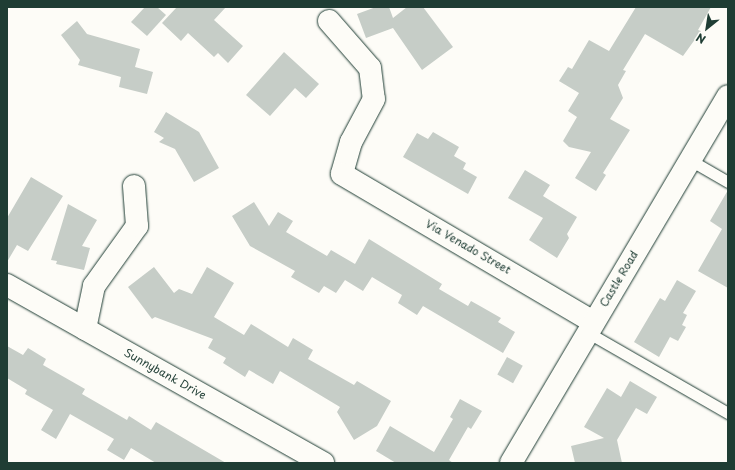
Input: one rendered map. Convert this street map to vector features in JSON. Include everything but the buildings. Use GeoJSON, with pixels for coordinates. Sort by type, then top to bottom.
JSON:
{"type":"FeatureCollection","features":[{"type":"Feature","properties":{"kind":"street","name":"Via Venado Street"},"geometry":{"type":"LineString","coordinates":[[329,21],[370,68],[374,99],[351,142],[342,174],[590,327]]}},
{"type":"Feature","properties":{"kind":"street","name":"Castle Road"},"geometry":{"type":"LineString","coordinates":[[511,463],[590,327],[728,96]]}},
{"type":"Feature","properties":{"kind":"street"},"geometry":{"type":"LineString","coordinates":[[85,329],[94,286],[137,226],[134,186]]}},
{"type":"Feature","properties":{"kind":"street","name":"Sunnybank Drive"},"geometry":{"type":"LineString","coordinates":[[7,285],[323,463]]}},
{"type":"Feature","properties":{"kind":"lane"},"geometry":{"type":"LineString","coordinates":[[690,160],[728,182]]}},
{"type":"Feature","properties":{"kind":"lane"},"geometry":{"type":"LineString","coordinates":[[590,327],[728,413]]}}]}
